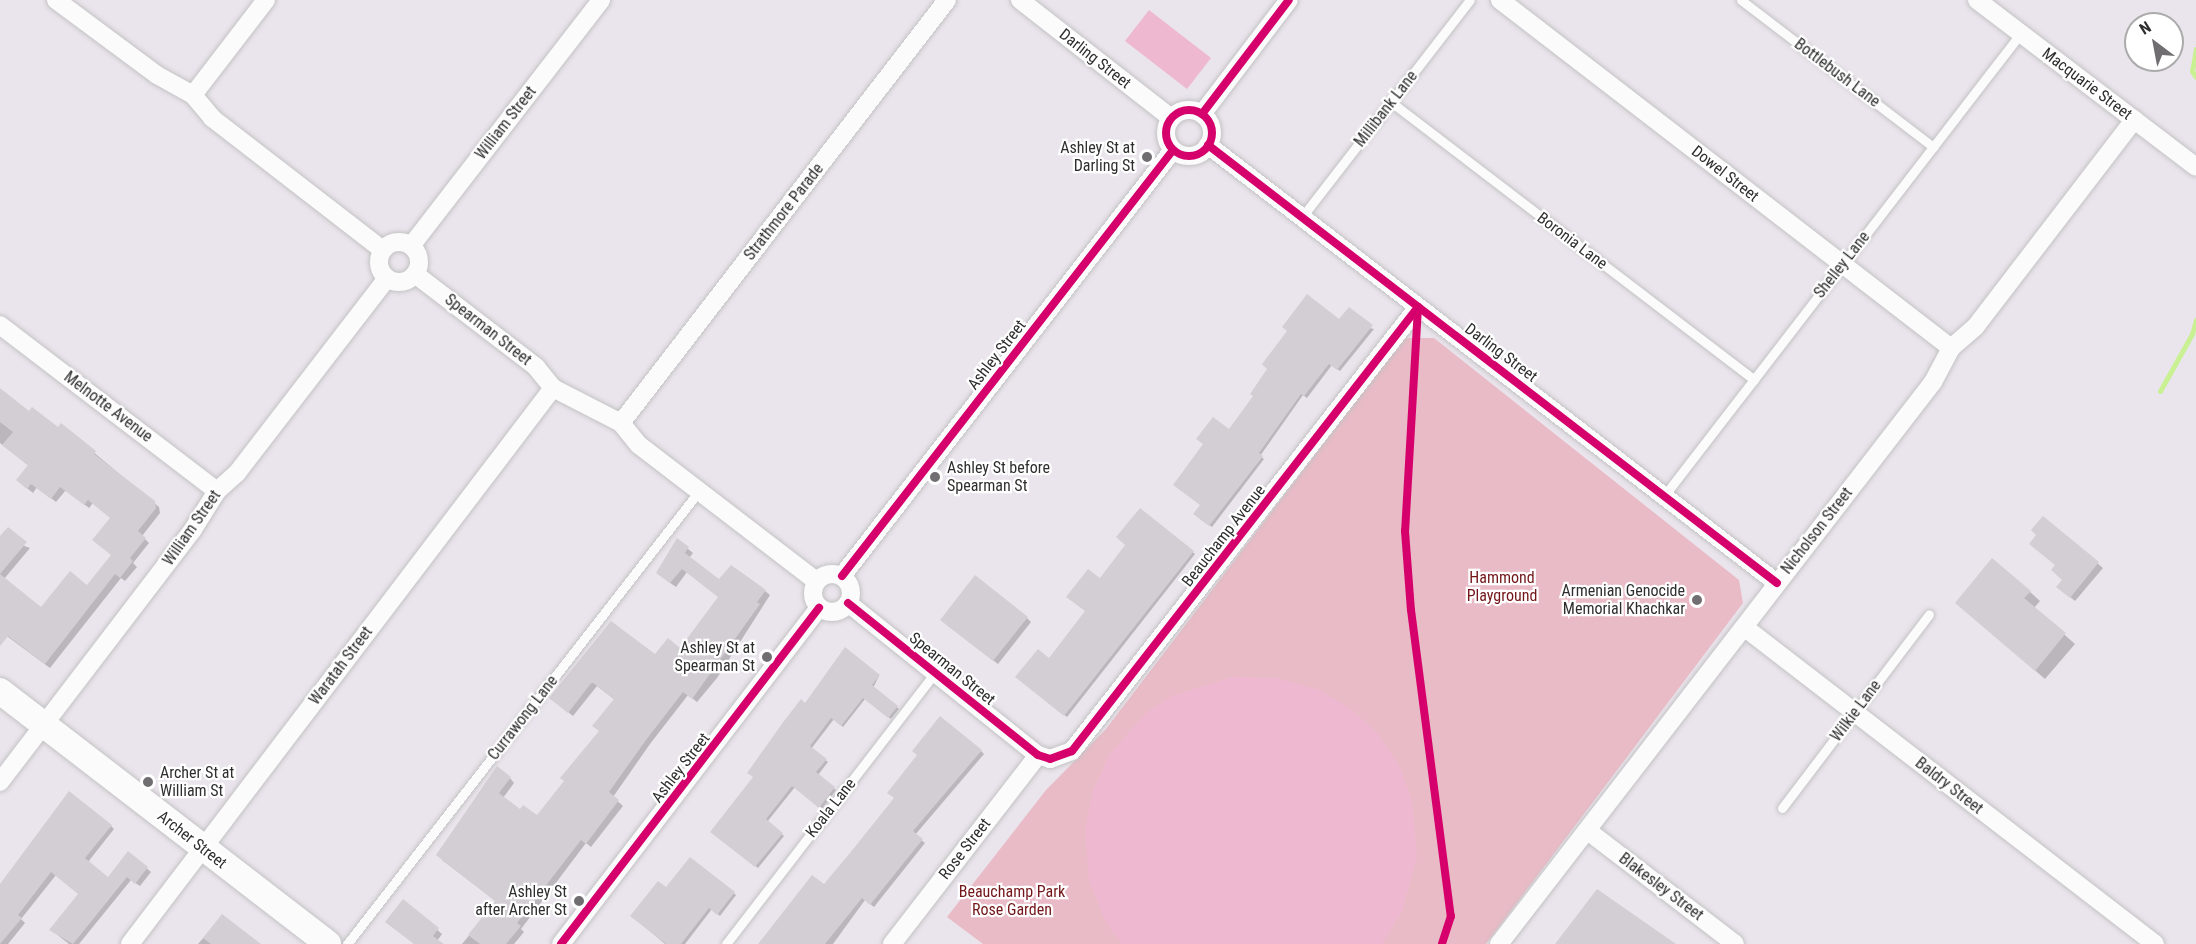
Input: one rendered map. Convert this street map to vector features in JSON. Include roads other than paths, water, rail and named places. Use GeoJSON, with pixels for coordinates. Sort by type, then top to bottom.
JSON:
{"type":"FeatureCollection","features":[{"type":"Feature","properties":{"kind":"main road","name":"Archer Street"},"geometry":{"type":"LineString","coordinates":[[0,691],[328,944]]}},
{"type":"Feature","properties":{"kind":"street"},"geometry":{"type":"LineString","coordinates":[[56,0],[157,75],[194,95],[212,118],[383,250]]}},
{"type":"Feature","properties":{"kind":"street"},"geometry":{"type":"LineString","coordinates":[[194,95],[266,0]]}},
{"type":"Feature","properties":{"kind":"street","name":"William Street"},"geometry":{"type":"LineString","coordinates":[[411,246],[601,0]]}},
{"type":"Feature","properties":{"kind":"street","name":"Strathmore Parade"},"geometry":{"type":"LineString","coordinates":[[621,423],[947,0]]}},
{"type":"Feature","properties":{"kind":"street","name":"Darling Street"},"geometry":{"type":"LineString","coordinates":[[1020,0],[1171,118]]}},
{"type":"Feature","properties":{"kind":"street"},"geometry":{"type":"LineString","coordinates":[[1202,114],[1288,0]]}},
{"type":"Feature","properties":{"kind":"street","name":"Dowel Street"},"geometry":{"type":"LineString","coordinates":[[1500,0],[1951,348]]}},
{"type":"Feature","properties":{"kind":"street","name":"Macquarie Street"},"geometry":{"type":"LineString","coordinates":[[1977,0],[2196,168]]}},
{"type":"Feature","properties":{"kind":"street"},"geometry":{"type":"LineString","coordinates":[[1189,110],[1202,114],[1211,125],[1208,145],[1191,156],[1173,150],[1166,135],[1171,118],[1189,110]]}},
{"type":"Feature","properties":{"kind":"street","name":"Nicholson Street"},"geometry":{"type":"LineString","coordinates":[[1500,944],[1933,382],[1951,348],[1977,326],[2134,120]]}},
{"type":"Feature","properties":{"kind":"street","name":"Darling Street"},"geometry":{"type":"LineString","coordinates":[[1208,145],[1777,583]]}},
{"type":"Feature","properties":{"kind":"street","name":"Ashley Street"},"geometry":{"type":"LineString","coordinates":[[842,576],[1173,150]]}},
{"type":"Feature","properties":{"kind":"street"},"geometry":{"type":"LineString","coordinates":[[396,242],[411,246],[419,259],[415,274],[402,281],[387,278],[379,261],[383,250],[396,242]]}},
{"type":"Feature","properties":{"kind":"street","name":"Spearman Street"},"geometry":{"type":"LineString","coordinates":[[415,274],[536,367],[553,388],[621,423],[639,445],[816,581]]}},
{"type":"Feature","properties":{"kind":"street","name":"William Street"},"geometry":{"type":"LineString","coordinates":[[0,782],[192,531],[217,490],[237,473],[387,278]]}},
{"type":"Feature","properties":{"kind":"street","name":"Beauchamp Avenue"},"geometry":{"type":"LineString","coordinates":[[1038,755],[1061,757],[1081,742],[1418,307]]}},
{"type":"Feature","properties":{"kind":"street","name":"Melnotte Avenue"},"geometry":{"type":"LineString","coordinates":[[0,324],[217,490]]}},
{"type":"Feature","properties":{"kind":"street","name":"Waratah Street"},"geometry":{"type":"LineString","coordinates":[[130,944],[553,388]]}},
{"type":"Feature","properties":{"kind":"street"},"geometry":{"type":"LineString","coordinates":[[826,575],[842,576],[851,589],[848,603],[835,612],[819,608],[813,595],[816,581],[826,575]]}},
{"type":"Feature","properties":{"kind":"street","name":"Spearman Street"},"geometry":{"type":"LineString","coordinates":[[848,603],[1038,755]]}},
{"type":"Feature","properties":{"kind":"street","name":"Ashley Street"},"geometry":{"type":"LineString","coordinates":[[561,944],[819,608]]}},
{"type":"Feature","properties":{"kind":"street","name":"Baldry Street"},"geometry":{"type":"LineString","coordinates":[[1744,627],[2156,944]]}},
{"type":"Feature","properties":{"kind":"street","name":"Rose Street"},"geometry":{"type":"LineString","coordinates":[[892,944],[1038,755]]}},
{"type":"Feature","properties":{"kind":"street","name":"Blakesley Street"},"geometry":{"type":"LineString","coordinates":[[1588,831],[1735,944]]}},
{"type":"Feature","properties":{"kind":"lane","name":"Millibank Lane"},"geometry":{"type":"LineString","coordinates":[[1302,217],[1470,0]]}},
{"type":"Feature","properties":{"kind":"lane","name":"Bottlebush Lane"},"geometry":{"type":"LineString","coordinates":[[1741,0],[1933,147]]}},
{"type":"Feature","properties":{"kind":"lane","name":"Shelley Lane"},"geometry":{"type":"LineString","coordinates":[[1664,496],[2020,33]]}},
{"type":"Feature","properties":{"kind":"lane","name":"Boronia Lane"},"geometry":{"type":"LineString","coordinates":[[1391,102],[1754,380]]}},
{"type":"Feature","properties":{"kind":"lane","name":"Currawong Lane"},"geometry":{"type":"LineString","coordinates":[[347,944],[699,491]]}},
{"type":"Feature","properties":{"kind":"lane","name":"Wilkie Lane"},"geometry":{"type":"LineString","coordinates":[[1782,808],[1929,614]]}},
{"type":"Feature","properties":{"kind":"lane","name":"Koala Lane"},"geometry":{"type":"LineString","coordinates":[[726,944],[935,673]]}},
{"type":"Feature","properties":{"kind":"waterway"},"geometry":{"type":"LineString","coordinates":[[2196,49],[2192,71],[2196,77]]}},
{"type":"Feature","properties":{"kind":"waterway"},"geometry":{"type":"LineString","coordinates":[[2160,391],[2192,334],[2196,320]]}},
{"type":"Feature","properties":{"kind":"place","name":"Ashley St at Darling St"},"geometry":{"type":"Point","coordinates":[1147,157]}},
{"type":"Feature","properties":{"kind":"place","name":"Ashley St before Spearman St"},"geometry":{"type":"Point","coordinates":[935,477]}},
{"type":"Feature","properties":{"kind":"place","name":"Armenian Genocide Memorial Khachkar"},"geometry":{"type":"Point","coordinates":[1697,600]}},
{"type":"Feature","properties":{"kind":"place","name":"Ashley St at Spearman St"},"geometry":{"type":"Point","coordinates":[767,657]}},
{"type":"Feature","properties":{"kind":"place","name":"Archer St at William St"},"geometry":{"type":"Point","coordinates":[148,782]}},
{"type":"Feature","properties":{"kind":"place","name":"Ashley St after Archer St"},"geometry":{"type":"Point","coordinates":[579,901]}},
{"type":"Feature","properties":{"kind":"park label","name":"Hammond Playground"},"geometry":{"type":"Point","coordinates":[1502,587]}},
{"type":"Feature","properties":{"kind":"park label","name":"Beauchamp Park Rose Garden"},"geometry":{"type":"Point","coordinates":[1012,901]}}]}
